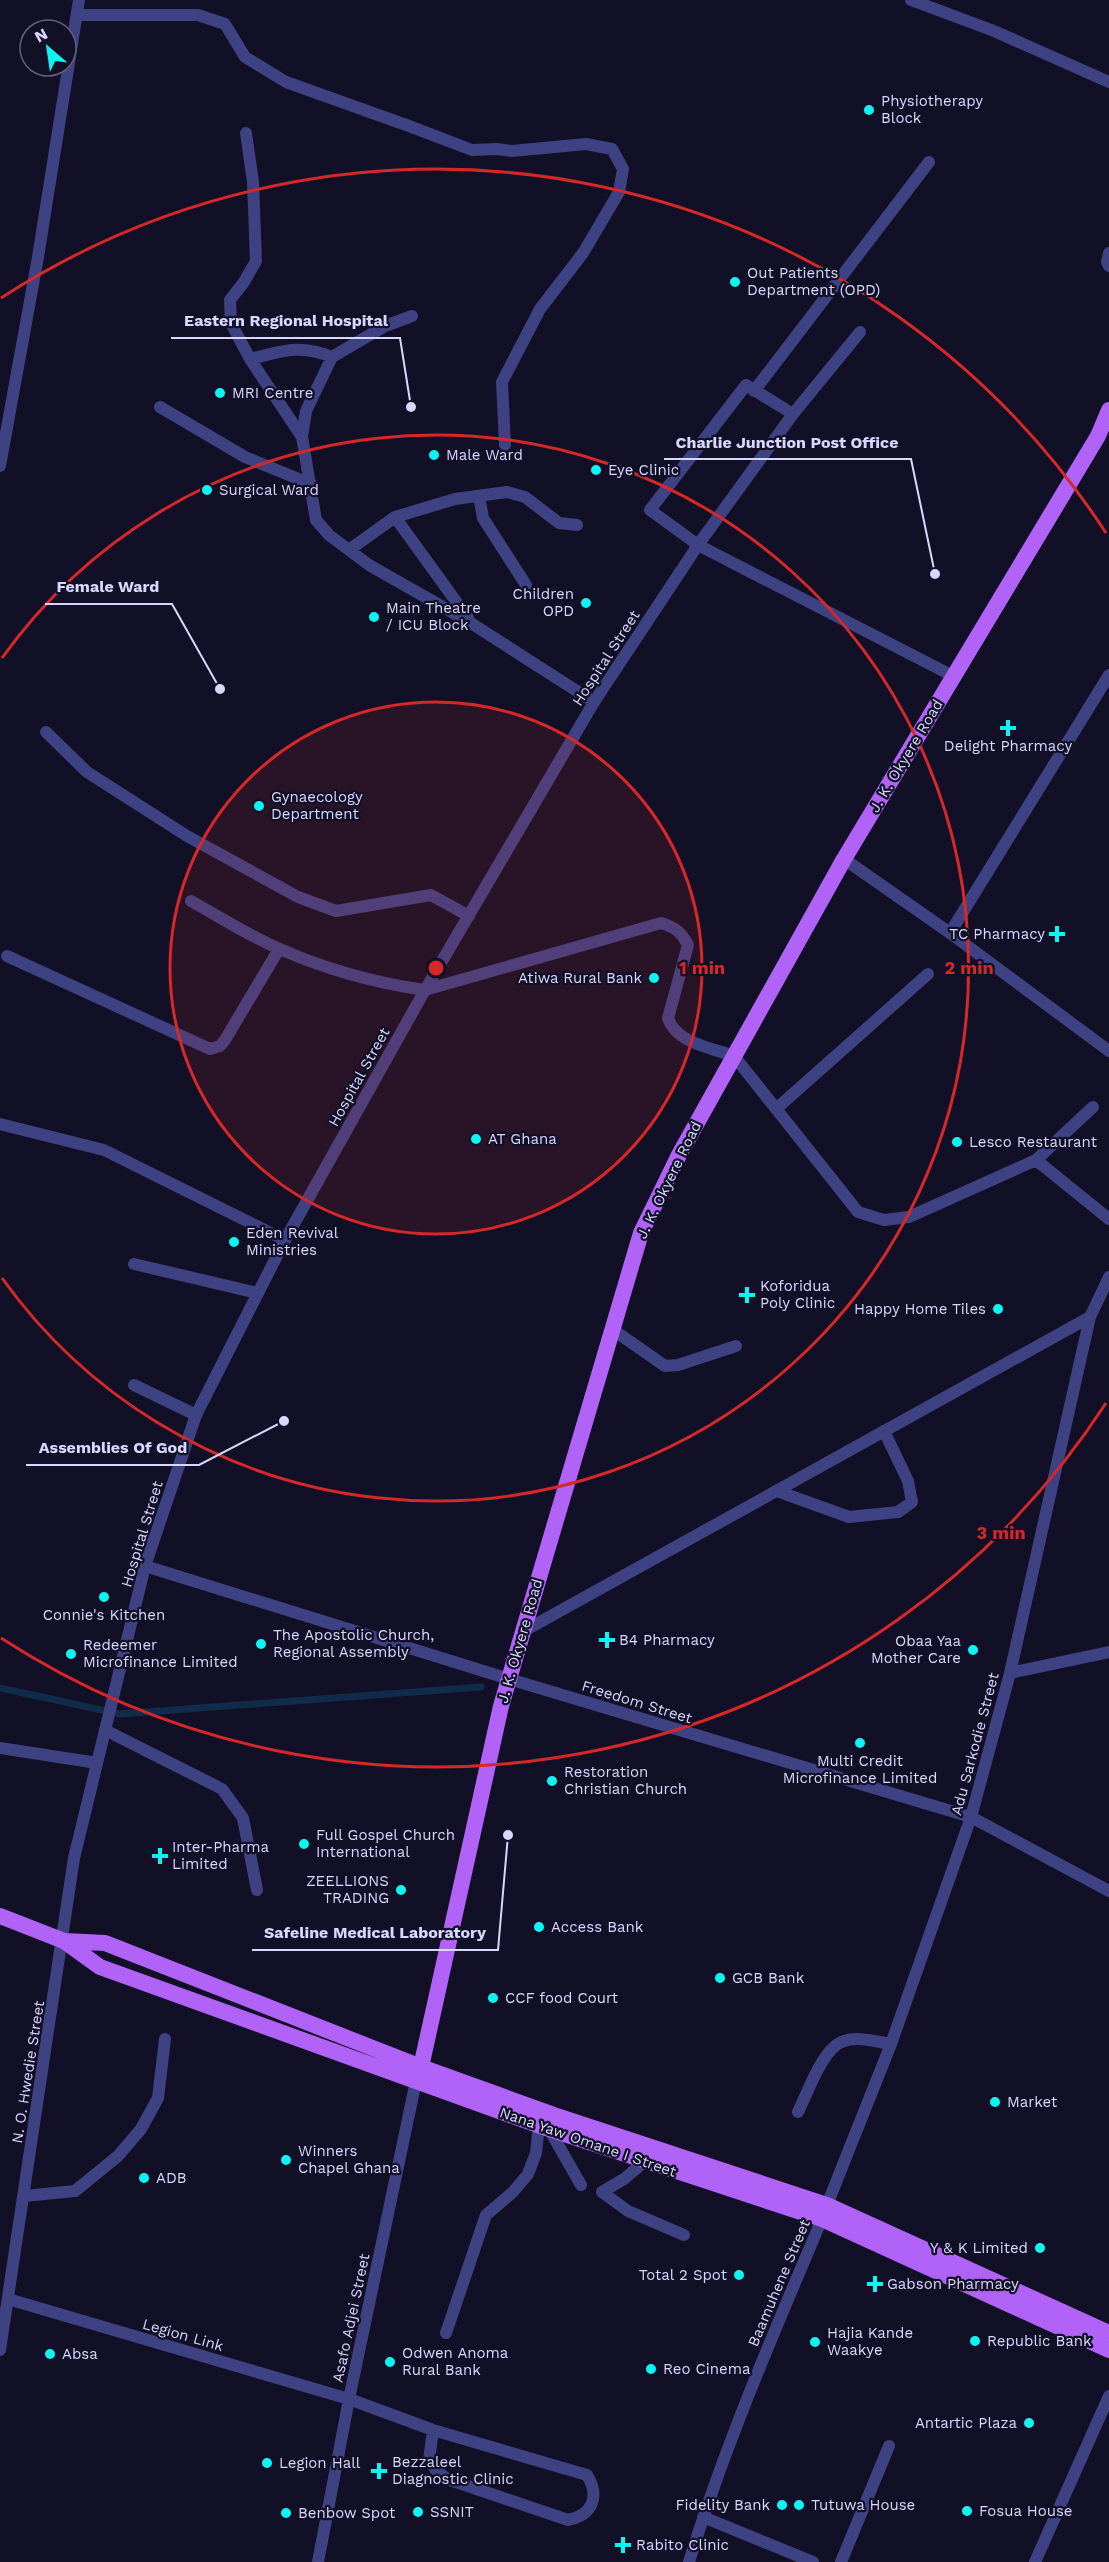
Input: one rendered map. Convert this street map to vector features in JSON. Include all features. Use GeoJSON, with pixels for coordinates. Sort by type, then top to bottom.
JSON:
{"type":"FeatureCollection","features":[{"type":"Feature","properties":{"kind":"main road","name":"J. K. Okyere Road"},"geometry":{"type":"LineString","coordinates":[[419,2074],[509,1679],[641,1233],[679,1155],[844,859],[953,676],[1104,439],[1109,410]]}},
{"type":"Feature","properties":{"kind":"main road","name":"Nana Yaw Omane I Street"},"geometry":{"type":"LineString","coordinates":[[0,1916],[64,1941],[100,1967],[639,2145],[825,2212],[1109,2333]]}},
{"type":"Feature","properties":{"kind":"main road","name":"Nana Yaw Omane I Street"},"geometry":{"type":"LineString","coordinates":[[64,1941],[105,1943],[544,2127],[644,2162],[825,2212],[1109,2350]]}},
{"type":"Feature","properties":{"kind":"street"},"geometry":{"type":"LineString","coordinates":[[0,466],[38,257],[79,0]]}},
{"type":"Feature","properties":{"kind":"street"},"geometry":{"type":"LineString","coordinates":[[911,0],[994,31],[1109,82]]}},
{"type":"Feature","properties":{"kind":"street"},"geometry":{"type":"LineString","coordinates":[[77,15],[198,15],[225,24],[245,57],[286,82],[472,150],[512,151],[586,144],[612,149],[623,169],[619,192],[584,252],[540,309],[502,382],[505,445]]}},
{"type":"Feature","properties":{"kind":"street"},"geometry":{"type":"LineString","coordinates":[[246,133],[252,182],[255,261],[244,282],[230,300],[231,324],[250,359],[302,437]]}},
{"type":"Feature","properties":{"kind":"street"},"geometry":{"type":"LineString","coordinates":[[754,391],[929,162]]}},
{"type":"Feature","properties":{"kind":"street"},"geometry":{"type":"LineString","coordinates":[[1109,253],[1107,262],[1109,266]]}},
{"type":"Feature","properties":{"kind":"street"},"geometry":{"type":"LineString","coordinates":[[412,316],[385,326],[332,357],[306,411],[302,437],[316,520],[329,535],[369,565],[471,623],[594,702]]}},
{"type":"Feature","properties":{"kind":"street","name":"Hospital Street"},"geometry":{"type":"LineString","coordinates":[[64,1941],[74,1858],[145,1566],[196,1416],[285,1240],[425,990],[594,702],[698,544],[793,414],[860,332]]}},
{"type":"Feature","properties":{"kind":"street"},"geometry":{"type":"LineString","coordinates":[[250,359],[288,349],[314,350],[332,357]]}},
{"type":"Feature","properties":{"kind":"street"},"geometry":{"type":"LineString","coordinates":[[793,414],[746,386],[650,510],[698,544],[953,676]]}},
{"type":"Feature","properties":{"kind":"street"},"geometry":{"type":"LineString","coordinates":[[160,407],[245,457],[310,484]]}},
{"type":"Feature","properties":{"kind":"street"},"geometry":{"type":"LineString","coordinates":[[350,550],[395,517],[455,499],[507,492],[525,497],[559,523],[577,525]]}},
{"type":"Feature","properties":{"kind":"street"},"geometry":{"type":"LineString","coordinates":[[479,496],[483,518],[526,585]]}},
{"type":"Feature","properties":{"kind":"street"},"geometry":{"type":"LineString","coordinates":[[395,517],[471,623]]}},
{"type":"Feature","properties":{"kind":"street"},"geometry":{"type":"LineString","coordinates":[[950,933],[1109,675]]}},
{"type":"Feature","properties":{"kind":"street"},"geometry":{"type":"LineString","coordinates":[[46,732],[87,772],[187,836],[298,897],[336,911],[431,895],[469,916]]}},
{"type":"Feature","properties":{"kind":"street"},"geometry":{"type":"LineString","coordinates":[[844,859],[950,933],[1109,1052]]}},
{"type":"Feature","properties":{"kind":"street"},"geometry":{"type":"LineString","coordinates":[[191,901],[279,949],[361,977],[425,990],[662,923],[672,926],[682,934],[688,945],[668,1018],[672,1028],[681,1036],[734,1056],[858,1212],[884,1220],[909,1217],[1036,1160],[1092,1107]]}},
{"type":"Feature","properties":{"kind":"street"},"geometry":{"type":"LineString","coordinates":[[7,956],[210,1048],[220,1046],[225,1040],[279,949]]}},
{"type":"Feature","properties":{"kind":"street"},"geometry":{"type":"LineString","coordinates":[[776,1109],[928,974]]}},
{"type":"Feature","properties":{"kind":"street"},"geometry":{"type":"LineString","coordinates":[[0,1124],[104,1150],[285,1240]]}},
{"type":"Feature","properties":{"kind":"street"},"geometry":{"type":"LineString","coordinates":[[1036,1160],[1109,1219]]}},
{"type":"Feature","properties":{"kind":"street"},"geometry":{"type":"LineString","coordinates":[[134,1264],[257,1293]]}},
{"type":"Feature","properties":{"kind":"street","name":"Adu Sarkodie Street"},"geometry":{"type":"LineString","coordinates":[[825,2212],[891,2044],[971,1817],[1011,1673],[1090,1317],[1109,1277]]}},
{"type":"Feature","properties":{"kind":"street"},"geometry":{"type":"LineString","coordinates":[[522,1632],[1090,1317]]}},
{"type":"Feature","properties":{"kind":"street"},"geometry":{"type":"LineString","coordinates":[[612,1329],[665,1366],[678,1365],[736,1346]]}},
{"type":"Feature","properties":{"kind":"street"},"geometry":{"type":"LineString","coordinates":[[134,1385],[196,1416]]}},
{"type":"Feature","properties":{"kind":"street"},"geometry":{"type":"LineString","coordinates":[[777,1491],[849,1517],[898,1512],[912,1502],[908,1481],[884,1431]]}},
{"type":"Feature","properties":{"kind":"street","name":"Freedom Street"},"geometry":{"type":"LineString","coordinates":[[145,1566],[509,1679],[971,1817],[1109,1891]]}},
{"type":"Feature","properties":{"kind":"street"},"geometry":{"type":"LineString","coordinates":[[1011,1673],[1109,1652]]}},
{"type":"Feature","properties":{"kind":"street"},"geometry":{"type":"LineString","coordinates":[[105,1730],[222,1789],[243,1818],[257,1890]]}},
{"type":"Feature","properties":{"kind":"street"},"geometry":{"type":"LineString","coordinates":[[0,1748],[97,1762]]}},
{"type":"Feature","properties":{"kind":"street","name":"N. O. Hwedie Street"},"geometry":{"type":"LineString","coordinates":[[0,2350],[64,1941]]}},
{"type":"Feature","properties":{"kind":"street"},"geometry":{"type":"LineString","coordinates":[[24,2196],[75,2192],[118,2157],[141,2129],[158,2098],[165,2039]]}},
{"type":"Feature","properties":{"kind":"street"},"geometry":{"type":"LineString","coordinates":[[798,2112],[830,2049],[843,2041],[855,2039],[891,2044]]}},
{"type":"Feature","properties":{"kind":"street","name":"Asafo Adjei Street"},"geometry":{"type":"LineString","coordinates":[[318,2562],[349,2399],[419,2074]]}},
{"type":"Feature","properties":{"kind":"street"},"geometry":{"type":"LineString","coordinates":[[544,2127],[581,2185]]}},
{"type":"Feature","properties":{"kind":"street"},"geometry":{"type":"LineString","coordinates":[[446,2333],[486,2215],[513,2192],[528,2174],[544,2127]]}},
{"type":"Feature","properties":{"kind":"street"},"geometry":{"type":"LineString","coordinates":[[644,2162],[624,2179],[602,2192],[628,2211],[684,2235]]}},
{"type":"Feature","properties":{"kind":"street","name":"Baamuhene Street"},"geometry":{"type":"LineString","coordinates":[[689,2562],[749,2392],[825,2212]]}},
{"type":"Feature","properties":{"kind":"street","name":"Legion Link"},"geometry":{"type":"LineString","coordinates":[[8,2299],[349,2399],[433,2430],[587,2475],[593,2485],[594,2494],[587,2512],[580,2517],[568,2520],[447,2479],[429,2460],[433,2430]]}},
{"type":"Feature","properties":{"kind":"street"},"geometry":{"type":"LineString","coordinates":[[1035,2562],[1109,2396]]}},
{"type":"Feature","properties":{"kind":"street"},"geometry":{"type":"LineString","coordinates":[[841,2562],[889,2446]]}},
{"type":"Feature","properties":{"kind":"street"},"geometry":{"type":"LineString","coordinates":[[703,2517],[813,2562]]}},
{"type":"Feature","properties":{"kind":"waterway"},"geometry":{"type":"LineString","coordinates":[[0,1688],[120,1714],[481,1687]]}},
{"type":"Feature","properties":{"kind":"place","name":"Physiotherapy Block"},"geometry":{"type":"Point","coordinates":[869,110]}},
{"type":"Feature","properties":{"kind":"place","name":"Out Patients Department (OPD)"},"geometry":{"type":"Point","coordinates":[735,282]}},
{"type":"Feature","properties":{"kind":"place","name":"MRI Centre"},"geometry":{"type":"Point","coordinates":[220,393]}},
{"type":"Feature","properties":{"kind":"place","name":"Eastern Regional Hospital"},"geometry":{"type":"Point","coordinates":[411,407]}},
{"type":"Feature","properties":{"kind":"place","name":"Male Ward"},"geometry":{"type":"Point","coordinates":[434,455]}},
{"type":"Feature","properties":{"kind":"place","name":"Eye Clinic"},"geometry":{"type":"Point","coordinates":[596,470]}},
{"type":"Feature","properties":{"kind":"place","name":"Surgical Ward"},"geometry":{"type":"Point","coordinates":[207,490]}},
{"type":"Feature","properties":{"kind":"place","name":"Charlie Junction Post Office"},"geometry":{"type":"Point","coordinates":[935,574]}},
{"type":"Feature","properties":{"kind":"place","name":"Children OPD"},"geometry":{"type":"Point","coordinates":[586,603]}},
{"type":"Feature","properties":{"kind":"place","name":"Main Theatre / ICU Block"},"geometry":{"type":"Point","coordinates":[374,617]}},
{"type":"Feature","properties":{"kind":"place","name":"Female Ward"},"geometry":{"type":"Point","coordinates":[220,689]}},
{"type":"Feature","properties":{"kind":"place","name":"Delight Pharmacy"},"geometry":{"type":"Point","coordinates":[1008,728]}},
{"type":"Feature","properties":{"kind":"place","name":"Gynaecology Department"},"geometry":{"type":"Point","coordinates":[259,806]}},
{"type":"Feature","properties":{"kind":"place","name":"TC Pharmacy"},"geometry":{"type":"Point","coordinates":[1057,934]}},
{"type":"Feature","properties":{"kind":"place","name":"Atiwa Rural Bank"},"geometry":{"type":"Point","coordinates":[654,978]}},
{"type":"Feature","properties":{"kind":"place","name":"AT Ghana"},"geometry":{"type":"Point","coordinates":[476,1139]}},
{"type":"Feature","properties":{"kind":"place","name":"Lesco Restaurant"},"geometry":{"type":"Point","coordinates":[957,1142]}},
{"type":"Feature","properties":{"kind":"place","name":"Eden Revival Ministries"},"geometry":{"type":"Point","coordinates":[234,1242]}},
{"type":"Feature","properties":{"kind":"place","name":"Koforidua Poly Clinic"},"geometry":{"type":"Point","coordinates":[747,1295]}},
{"type":"Feature","properties":{"kind":"place","name":"Happy Home Tiles"},"geometry":{"type":"Point","coordinates":[998,1309]}},
{"type":"Feature","properties":{"kind":"place","name":"Assemblies Of God"},"geometry":{"type":"Point","coordinates":[284,1421]}},
{"type":"Feature","properties":{"kind":"place","name":"Connie's Kitchen"},"geometry":{"type":"Point","coordinates":[104,1597]}},
{"type":"Feature","properties":{"kind":"place","name":"B4 Pharmacy"},"geometry":{"type":"Point","coordinates":[607,1640]}},
{"type":"Feature","properties":{"kind":"place","name":"The Apostolic Church, Regional Assembly"},"geometry":{"type":"Point","coordinates":[261,1644]}},
{"type":"Feature","properties":{"kind":"place","name":"Obaa Yaa Mother Care"},"geometry":{"type":"Point","coordinates":[973,1650]}},
{"type":"Feature","properties":{"kind":"place","name":"Redeemer Microfinance Limited"},"geometry":{"type":"Point","coordinates":[71,1654]}},
{"type":"Feature","properties":{"kind":"place","name":"Multi Credit Microfinance Limited"},"geometry":{"type":"Point","coordinates":[860,1743]}},
{"type":"Feature","properties":{"kind":"place","name":"Restoration Christian Church"},"geometry":{"type":"Point","coordinates":[552,1781]}},
{"type":"Feature","properties":{"kind":"place","name":"Safeline Medical Laboratory"},"geometry":{"type":"Point","coordinates":[508,1835]}},
{"type":"Feature","properties":{"kind":"place","name":"Full Gospel Church International"},"geometry":{"type":"Point","coordinates":[304,1844]}},
{"type":"Feature","properties":{"kind":"place","name":"Inter-Pharma Limited"},"geometry":{"type":"Point","coordinates":[160,1856]}},
{"type":"Feature","properties":{"kind":"place","name":"ZEELLIONS TRADING"},"geometry":{"type":"Point","coordinates":[401,1890]}},
{"type":"Feature","properties":{"kind":"place","name":"Access Bank"},"geometry":{"type":"Point","coordinates":[539,1927]}},
{"type":"Feature","properties":{"kind":"place","name":"GCB Bank"},"geometry":{"type":"Point","coordinates":[720,1978]}},
{"type":"Feature","properties":{"kind":"place","name":"CCF food Court"},"geometry":{"type":"Point","coordinates":[493,1998]}},
{"type":"Feature","properties":{"kind":"place","name":"Market"},"geometry":{"type":"Point","coordinates":[995,2102]}},
{"type":"Feature","properties":{"kind":"place","name":"Winners Chapel Ghana"},"geometry":{"type":"Point","coordinates":[286,2160]}},
{"type":"Feature","properties":{"kind":"place","name":"ADB"},"geometry":{"type":"Point","coordinates":[144,2178]}},
{"type":"Feature","properties":{"kind":"place","name":"Y & K Limited"},"geometry":{"type":"Point","coordinates":[1040,2248]}},
{"type":"Feature","properties":{"kind":"place","name":"Total 2 Spot"},"geometry":{"type":"Point","coordinates":[739,2275]}},
{"type":"Feature","properties":{"kind":"place","name":"Gabson Pharmacy"},"geometry":{"type":"Point","coordinates":[875,2284]}},
{"type":"Feature","properties":{"kind":"place","name":"Republic Bank"},"geometry":{"type":"Point","coordinates":[975,2341]}},
{"type":"Feature","properties":{"kind":"place","name":"Hajia Kande Waakye"},"geometry":{"type":"Point","coordinates":[815,2342]}},
{"type":"Feature","properties":{"kind":"place","name":"Absa"},"geometry":{"type":"Point","coordinates":[50,2354]}},
{"type":"Feature","properties":{"kind":"place","name":"Odwen Anoma Rural Bank"},"geometry":{"type":"Point","coordinates":[390,2362]}},
{"type":"Feature","properties":{"kind":"place","name":"Reo Cinema"},"geometry":{"type":"Point","coordinates":[651,2369]}},
{"type":"Feature","properties":{"kind":"place","name":"Antartic Plaza"},"geometry":{"type":"Point","coordinates":[1029,2423]}},
{"type":"Feature","properties":{"kind":"place","name":"Legion Hall"},"geometry":{"type":"Point","coordinates":[267,2463]}},
{"type":"Feature","properties":{"kind":"place","name":"Bezzaleel Diagnostic Clinic"},"geometry":{"type":"Point","coordinates":[379,2471]}},
{"type":"Feature","properties":{"kind":"place","name":"Fidelity Bank"},"geometry":{"type":"Point","coordinates":[782,2505]}},
{"type":"Feature","properties":{"kind":"place","name":"Tutuwa House"},"geometry":{"type":"Point","coordinates":[799,2505]}},
{"type":"Feature","properties":{"kind":"place","name":"Fosua House"},"geometry":{"type":"Point","coordinates":[967,2511]}},
{"type":"Feature","properties":{"kind":"place","name":"SSNIT"},"geometry":{"type":"Point","coordinates":[418,2512]}},
{"type":"Feature","properties":{"kind":"place","name":"Benbow Spot"},"geometry":{"type":"Point","coordinates":[286,2513]}},
{"type":"Feature","properties":{"kind":"place","name":"Rabito Clinic"},"geometry":{"type":"Point","coordinates":[623,2545]}}]}
